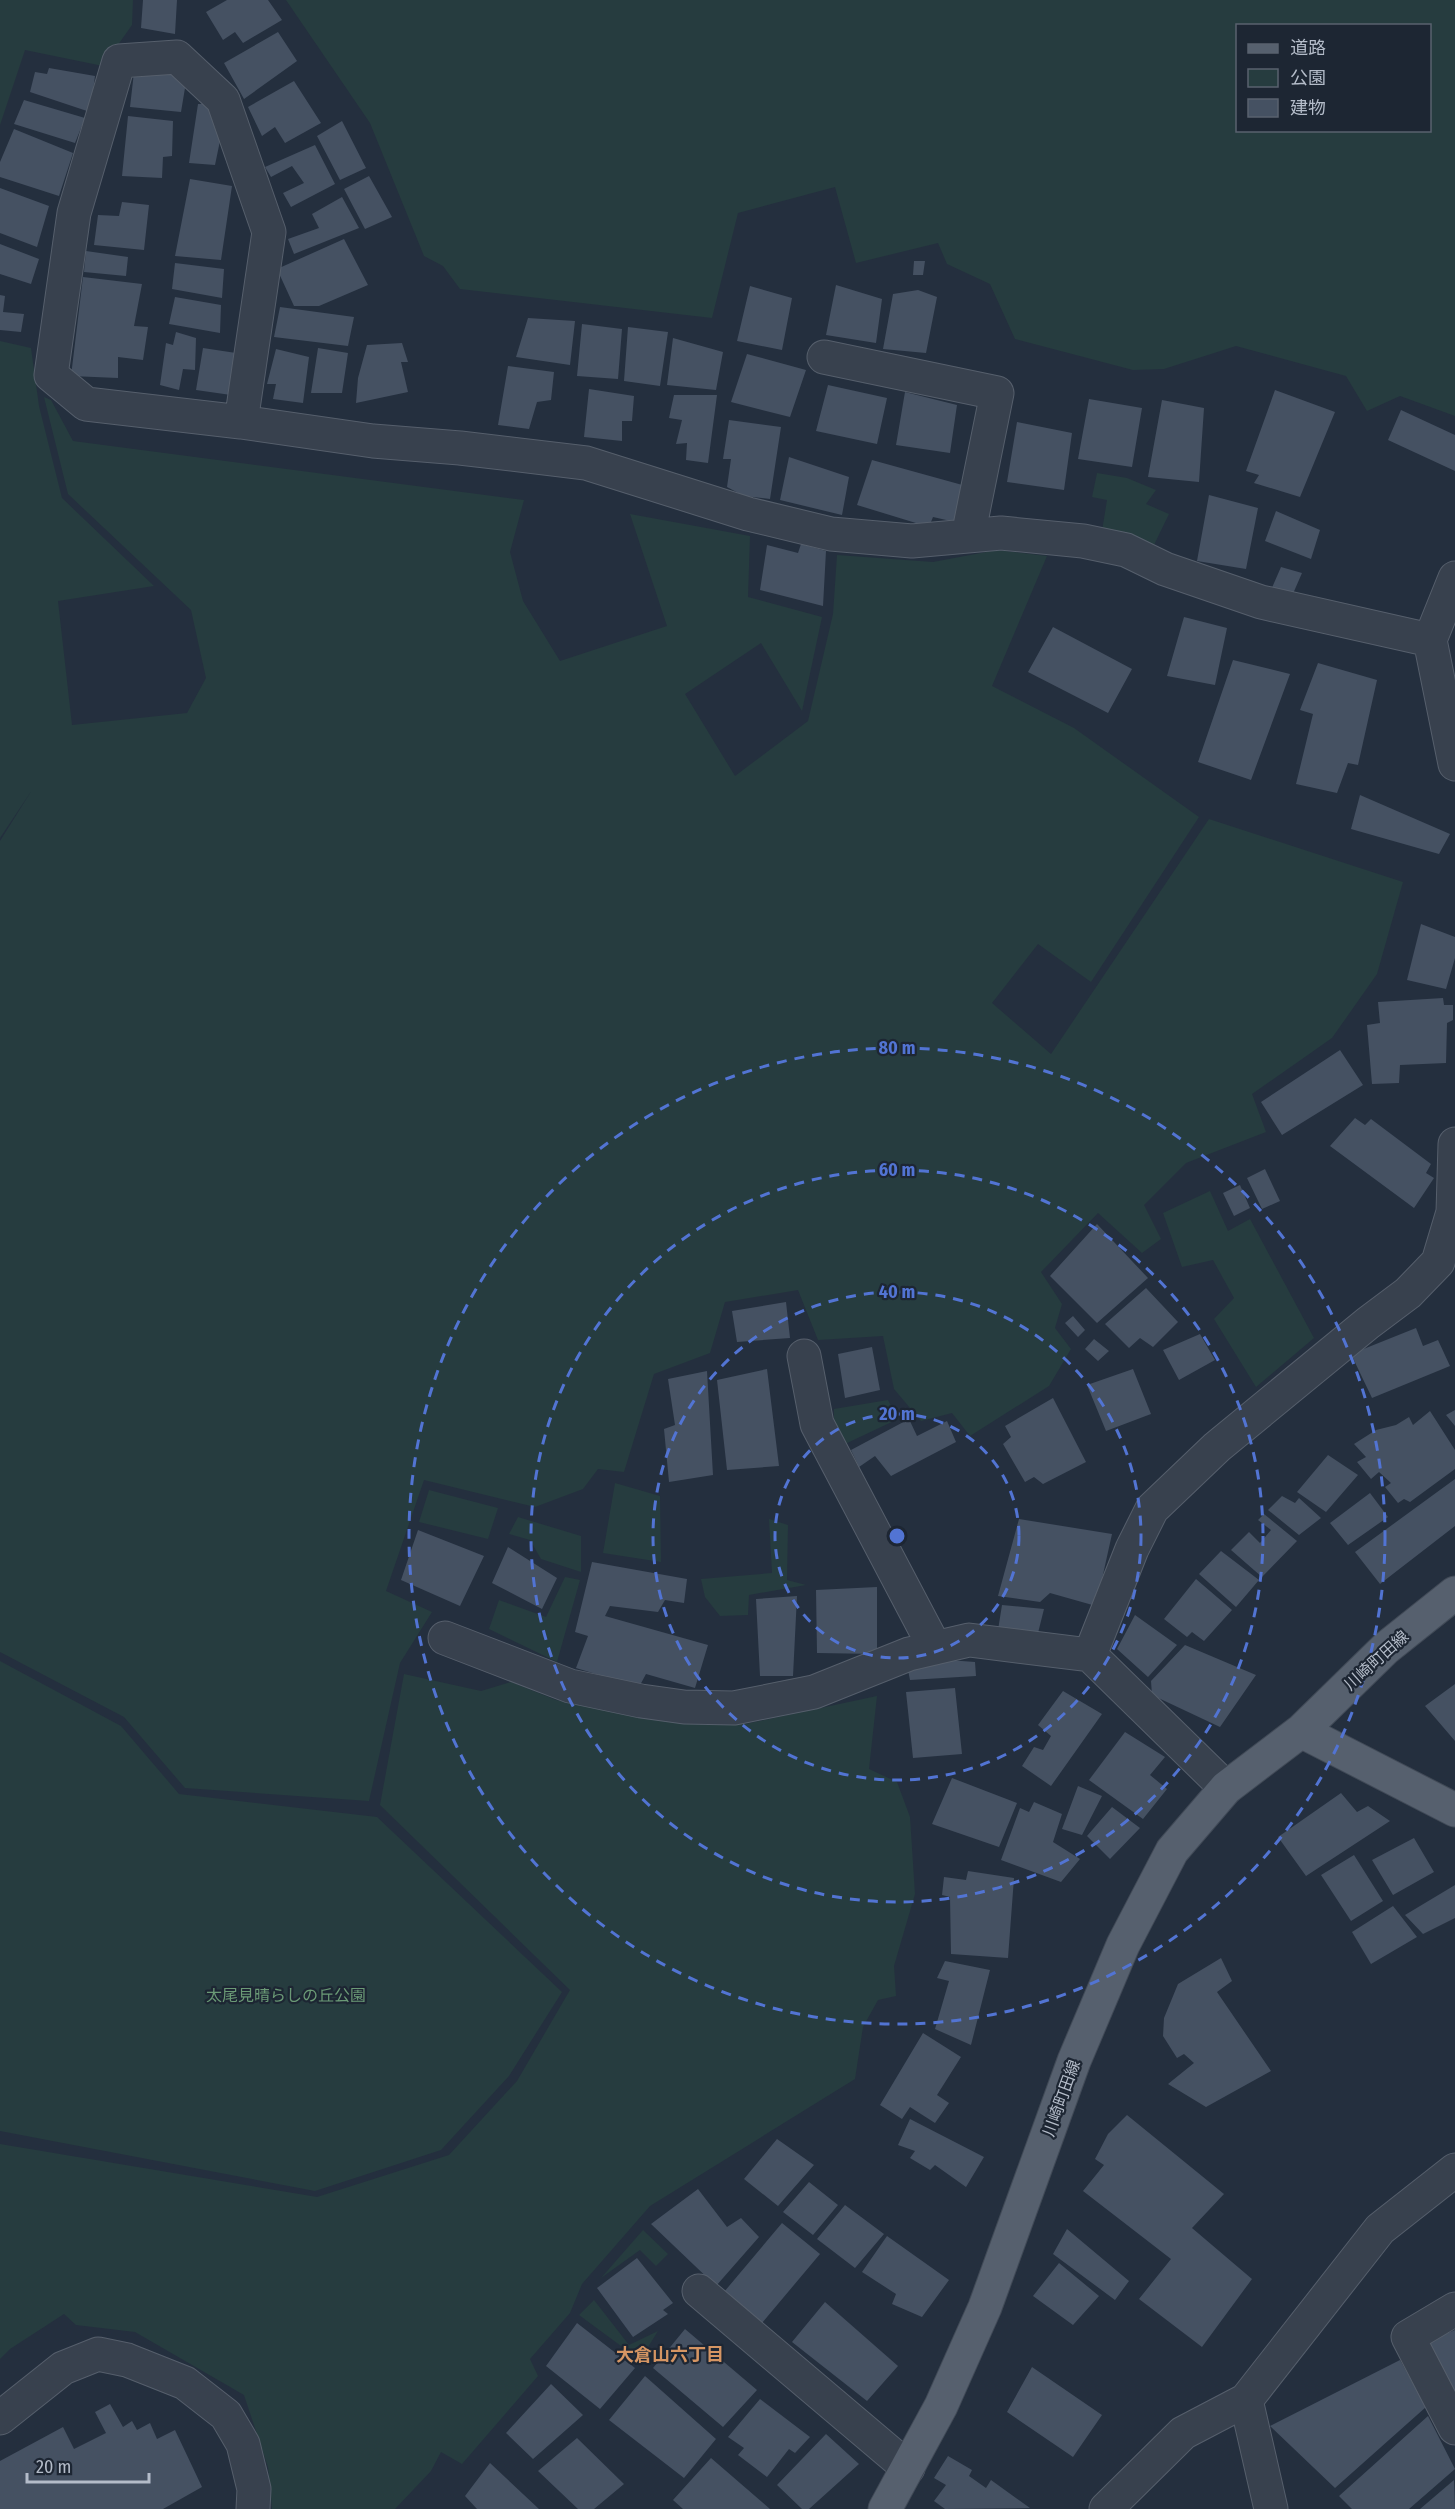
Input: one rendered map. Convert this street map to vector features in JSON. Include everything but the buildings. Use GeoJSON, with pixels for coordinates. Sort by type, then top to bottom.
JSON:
{"type":"FeatureCollection","features":[{"type":"Feature","properties":{"kind":"main road","name":"川崎町田線"},"geometry":{"type":"LineString","coordinates":[[885,2509],[941,2406],[985,2307],[1074,2061],[1123,1945],[1172,1851],[1226,1788],[1301,1731],[1386,1648],[1455,1593]]}},
{"type":"Feature","properties":{"kind":"main road"},"geometry":{"type":"LineString","coordinates":[[1301,1731],[1455,1810]]}},
{"type":"Feature","properties":{"kind":"street"},"geometry":{"type":"LineString","coordinates":[[241,422],[269,232],[223,100],[177,57],[119,61],[74,213],[51,375],[86,404],[241,422],[373,441],[586,463],[748,514],[831,534],[912,541],[1001,533],[1083,541],[1126,550],[1165,569],[1261,602],[1430,640]]}},
{"type":"Feature","properties":{"kind":"street"},"geometry":{"type":"LineString","coordinates":[[824,357],[997,393],[968,536]]}},
{"type":"Feature","properties":{"kind":"street"},"geometry":{"type":"LineString","coordinates":[[1454,758],[1430,640],[1455,578]]}},
{"type":"Feature","properties":{"kind":"street"},"geometry":{"type":"LineString","coordinates":[[1090,1655],[1132,1549],[1152,1509],[1217,1447],[1407,1293],[1438,1262],[1453,1212],[1455,1144]]}},
{"type":"Feature","properties":{"kind":"street"},"geometry":{"type":"LineString","coordinates":[[804,1356],[817,1424],[935,1648]]}},
{"type":"Feature","properties":{"kind":"street"},"geometry":{"type":"LineString","coordinates":[[444,1638],[570,1686],[684,1707],[734,1708],[814,1692],[909,1654],[969,1640],[1090,1655],[1226,1788]]}},
{"type":"Feature","properties":{"kind":"street"},"geometry":{"type":"LineString","coordinates":[[1106,2509],[1183,2433],[1246,2400],[1380,2229],[1455,2170]]}},
{"type":"Feature","properties":{"kind":"street"},"geometry":{"type":"LineString","coordinates":[[699,2291],[908,2468]]}},
{"type":"Feature","properties":{"kind":"street"},"geometry":{"type":"LineString","coordinates":[[1455,2309],[1407,2337],[1455,2428]]}},
{"type":"Feature","properties":{"kind":"street"},"geometry":{"type":"LineString","coordinates":[[0,2418],[63,2367],[98,2354],[127,2360],[185,2383],[226,2415],[243,2444],[254,2489],[253,2509]]}},
{"type":"Feature","properties":{"kind":"street"},"geometry":{"type":"LineString","coordinates":[[1246,2400],[1271,2509]]}},
{"type":"Feature","properties":{"kind":"green space"},"geometry":{"type":"Polygon","coordinates":[[[0,0],[133,0],[132,25],[103,66],[25,50],[0,125],[0,0]]]}},
{"type":"Feature","properties":{"kind":"green space"},"geometry":{"type":"Polygon","coordinates":[[[286,0],[1455,0],[1455,416],[1400,396],[1367,411],[1346,376],[1236,346],[1164,369],[1133,370],[1015,339],[990,284],[947,264],[938,243],[856,263],[835,187],[738,213],[712,318],[460,289],[443,266],[424,256],[370,123],[286,0]]]}},
{"type":"Feature","properties":{"kind":"green space"},"geometry":{"type":"Polygon","coordinates":[[[0,341],[31,348],[39,406],[62,498],[154,586],[58,601],[72,725],[187,713],[206,678],[191,610],[68,494],[44,397],[51,400],[73,441],[524,500],[510,552],[523,601],[560,661],[667,626],[630,514],[750,536],[748,597],[822,617],[802,711],[761,643],[685,694],[735,776],[808,721],[833,614],[837,555],[933,562],[997,550],[1047,556],[992,686],[1074,728],[1199,817],[1091,982],[1038,944],[992,1003],[1051,1054],[1209,819],[1403,882],[1377,974],[1332,1038],[1252,1094],[1266,1132],[1186,1163],[1144,1205],[1161,1239],[1142,1253],[1098,1213],[1041,1272],[1062,1304],[1055,1328],[1071,1349],[1049,1386],[970,1436],[952,1413],[921,1421],[894,1389],[883,1336],[818,1340],[798,1290],[725,1302],[710,1353],[654,1374],[624,1472],[598,1469],[583,1489],[535,1507],[424,1480],[386,1591],[432,1612],[400,1663],[369,1801],[185,1788],[124,1717],[0,1652],[0,841],[32,790],[0,838],[0,341]]]}},
{"type":"Feature","properties":{"kind":"green space"},"geometry":{"type":"Polygon","coordinates":[[[1097,473],[1127,478],[1156,490],[1146,504],[1169,514],[1153,547],[1102,531],[1107,500],[1092,497],[1097,473]]]}},
{"type":"Feature","properties":{"kind":"green space"},"geometry":{"type":"Polygon","coordinates":[[[1210,1191],[1228,1231],[1250,1219],[1314,1338],[1256,1387],[1214,1319],[1234,1298],[1213,1260],[1182,1267],[1163,1213],[1210,1191]]]}},
{"type":"Feature","properties":{"kind":"green space"},"geometry":{"type":"Polygon","coordinates":[[[888,1400],[898,1419],[845,1444],[834,1424],[834,1409],[888,1400]]]}},
{"type":"Feature","properties":{"kind":"green space"},"geometry":{"type":"Polygon","coordinates":[[[615,1483],[660,1496],[661,1562],[603,1553],[615,1483]]]}},
{"type":"Feature","properties":{"kind":"green space"},"geometry":{"type":"Polygon","coordinates":[[[429,1490],[498,1508],[488,1539],[419,1522],[429,1490]]]}},
{"type":"Feature","properties":{"kind":"green space"},"geometry":{"type":"Polygon","coordinates":[[[518,1517],[581,1536],[581,1572],[541,1559],[530,1540],[509,1534],[518,1517]]]}},
{"type":"Feature","properties":{"kind":"green space"},"geometry":{"type":"Polygon","coordinates":[[[769,1519],[788,1525],[787,1580],[806,1585],[749,1595],[748,1615],[720,1616],[705,1597],[701,1579],[772,1573],[769,1519]]]}},
{"type":"Feature","properties":{"kind":"green space"},"geometry":{"type":"Polygon","coordinates":[[[565,1577],[580,1580],[557,1662],[489,1629],[499,1600],[546,1617],[565,1577]]]}},
{"type":"Feature","properties":{"kind":"green space","name":"太尾見晴らしの丘公園"},"geometry":{"type":"Polygon","coordinates":[[[0,1661],[121,1726],[179,1794],[377,1817],[562,1992],[509,2076],[441,2150],[315,2191],[0,2131],[0,1661]]]}},
{"type":"Feature","properties":{"kind":"green space"},"geometry":{"type":"Polygon","coordinates":[[[404,1674],[481,1691],[511,1682],[556,1700],[670,1722],[745,1724],[877,1696],[869,1769],[897,1782],[910,1817],[915,1894],[894,1966],[896,1996],[878,2000],[863,2027],[855,2079],[650,2206],[582,2284],[570,2313],[530,2359],[538,2376],[462,2464],[441,2452],[431,2471],[395,2509],[272,2509],[268,2467],[244,2395],[135,2332],[76,2325],[64,2314],[10,2349],[0,2359],[0,2144],[317,2197],[449,2155],[517,2081],[570,1990],[380,1805],[404,1674]]]}},
{"type":"Feature","properties":{"kind":"green space"},"geometry":{"type":"Polygon","coordinates":[[[643,2230],[668,2254],[656,2266],[640,2250],[601,2278],[643,2230]]]}},
{"type":"Feature","properties":{"kind":"green space"},"geometry":{"type":"Polygon","coordinates":[[[594,2300],[629,2345],[658,2331],[640,2360],[579,2315],[594,2300]]]}},
{"type":"Feature","properties":{"kind":"district","name":"大倉山六丁目"},"geometry":{"type":"Point","coordinates":[670,2355]}}]}
